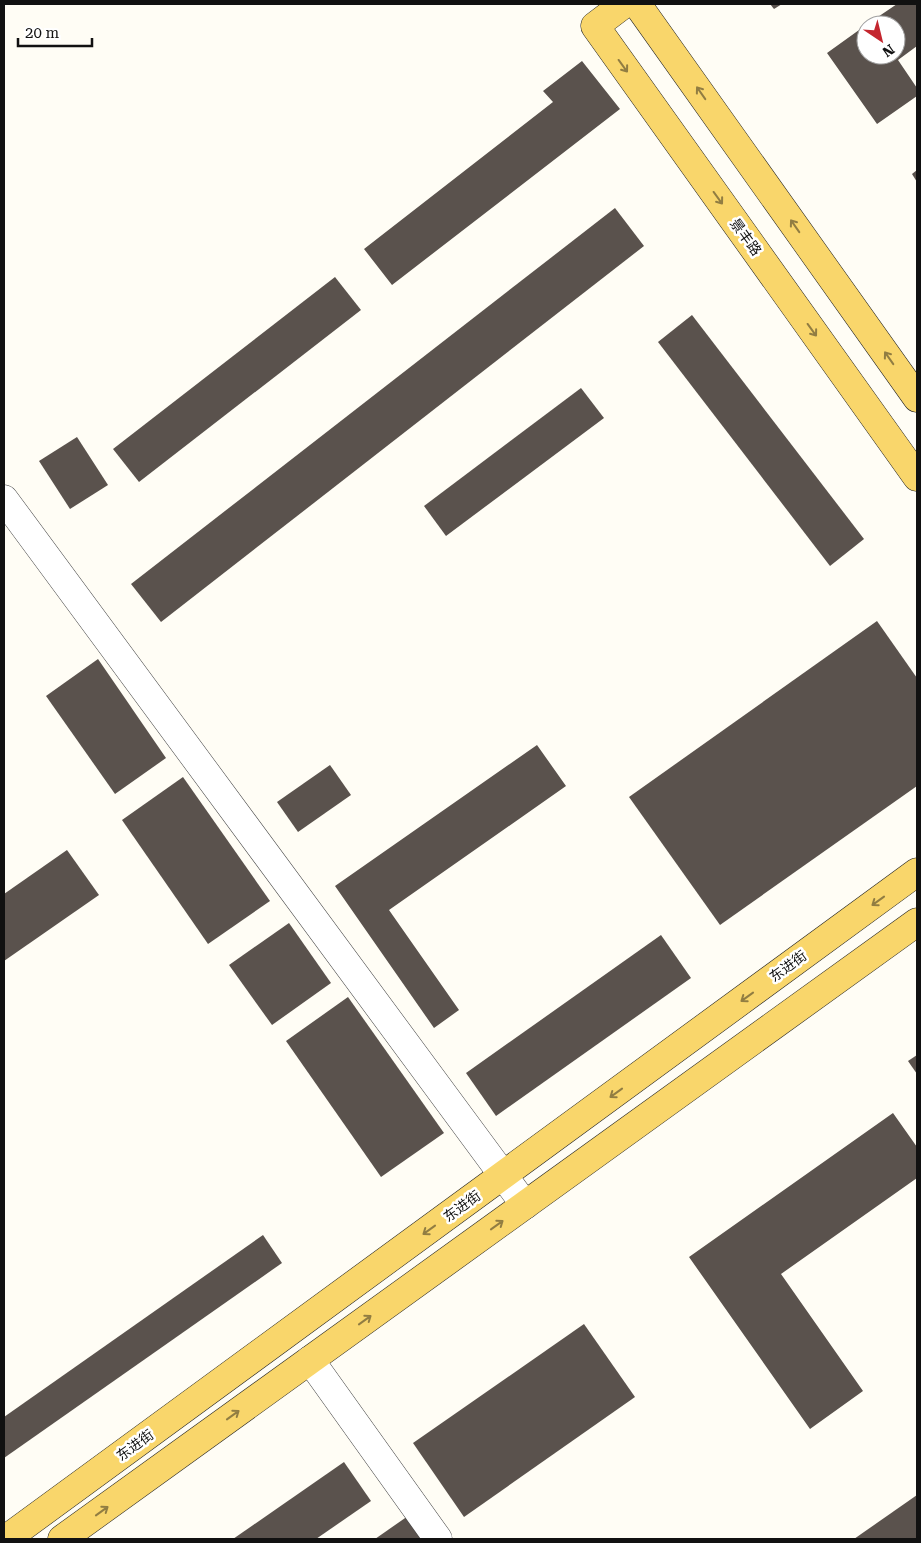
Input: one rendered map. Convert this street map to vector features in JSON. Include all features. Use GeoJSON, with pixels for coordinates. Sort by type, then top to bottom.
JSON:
{"type":"FeatureCollection","features":[{"type":"Feature","properties":{"kind":"main road","name":"景丰路"},"geometry":{"type":"LineString","coordinates":[[624,4],[595,26],[917,477]]}},
{"type":"Feature","properties":{"kind":"main road"},"geometry":{"type":"LineString","coordinates":[[637,4],[917,398]]}},
{"type":"Feature","properties":{"kind":"main road","name":"东进街"},"geometry":{"type":"LineString","coordinates":[[6,1539],[917,872]]}},
{"type":"Feature","properties":{"kind":"main road"},"geometry":{"type":"LineString","coordinates":[[62,1539],[917,922]]}},
{"type":"Feature","properties":{"kind":"street"},"geometry":{"type":"LineString","coordinates":[[4,499],[525,1204]]}},
{"type":"Feature","properties":{"kind":"street"},"geometry":{"type":"LineString","coordinates":[[310,1360],[438,1539]]}},
{"type":"Feature","properties":{"kind":"building"},"geometry":{"type":"Polygon","coordinates":[[[770,4],[782,4],[774,9],[770,4]]]}},
{"type":"Feature","properties":{"kind":"building"},"geometry":{"type":"Polygon","coordinates":[[[897,4],[917,4],[917,46],[906,54],[906,15],[881,15],[897,4]]]}},
{"type":"Feature","properties":{"kind":"building"},"geometry":{"type":"Polygon","coordinates":[[[856,32],[856,65],[901,65],[917,88],[917,96],[877,124],[827,53],[856,32]]]}},
{"type":"Feature","properties":{"kind":"building"},"geometry":{"type":"Polygon","coordinates":[[[582,61],[620,109],[392,285],[364,249],[553,102],[543,91],[582,61]]]}},
{"type":"Feature","properties":{"kind":"building"},"geometry":{"type":"Polygon","coordinates":[[[917,170],[917,182],[912,174],[917,170]]]}},
{"type":"Feature","properties":{"kind":"building"},"geometry":{"type":"Polygon","coordinates":[[[615,208],[644,246],[161,622],[131,584],[615,208]]]}},
{"type":"Feature","properties":{"kind":"building"},"geometry":{"type":"Polygon","coordinates":[[[335,277],[361,310],[139,482],[113,449],[335,277]]]}},
{"type":"Feature","properties":{"kind":"building"},"geometry":{"type":"Polygon","coordinates":[[[692,315],[864,539],[830,566],[658,342],[692,315]]]}},
{"type":"Feature","properties":{"kind":"building"},"geometry":{"type":"Polygon","coordinates":[[[581,388],[604,418],[446,536],[424,506],[581,388]]]}},
{"type":"Feature","properties":{"kind":"building"},"geometry":{"type":"Polygon","coordinates":[[[77,437],[108,485],[70,509],[39,461],[77,437]]]}},
{"type":"Feature","properties":{"kind":"building"},"geometry":{"type":"Polygon","coordinates":[[[877,621],[917,678],[917,786],[720,925],[629,797],[877,621]]]}},
{"type":"Feature","properties":{"kind":"building"},"geometry":{"type":"Polygon","coordinates":[[[98,659],[166,758],[115,794],[46,696],[98,659]]]}},
{"type":"Feature","properties":{"kind":"building"},"geometry":{"type":"Polygon","coordinates":[[[537,745],[566,786],[389,910],[459,1010],[434,1028],[335,886],[537,745]]]}},
{"type":"Feature","properties":{"kind":"building"},"geometry":{"type":"Polygon","coordinates":[[[330,765],[351,795],[298,832],[277,802],[330,765]]]}},
{"type":"Feature","properties":{"kind":"building"},"geometry":{"type":"Polygon","coordinates":[[[183,777],[270,901],[208,944],[122,820],[183,777]]]}},
{"type":"Feature","properties":{"kind":"building"},"geometry":{"type":"Polygon","coordinates":[[[67,850],[99,895],[4,961],[4,894],[67,850]]]}},
{"type":"Feature","properties":{"kind":"building"},"geometry":{"type":"Polygon","coordinates":[[[289,923],[331,983],[272,1025],[229,965],[289,923]]]}},
{"type":"Feature","properties":{"kind":"building"},"geometry":{"type":"Polygon","coordinates":[[[661,935],[691,978],[496,1116],[466,1073],[661,935]]]}},
{"type":"Feature","properties":{"kind":"building"},"geometry":{"type":"Polygon","coordinates":[[[348,997],[444,1133],[381,1177],[286,1041],[348,997]]]}},
{"type":"Feature","properties":{"kind":"building"},"geometry":{"type":"Polygon","coordinates":[[[917,1055],[917,1074],[908,1061],[917,1055]]]}},
{"type":"Feature","properties":{"kind":"building"},"geometry":{"type":"Polygon","coordinates":[[[893,1113],[917,1147],[917,1178],[781,1274],[863,1391],[810,1429],[689,1257],[893,1113]]]}},
{"type":"Feature","properties":{"kind":"building"},"geometry":{"type":"Polygon","coordinates":[[[263,1235],[282,1263],[4,1458],[4,1417],[263,1235]]]}},
{"type":"Feature","properties":{"kind":"building"},"geometry":{"type":"Polygon","coordinates":[[[584,1324],[635,1397],[464,1517],[413,1443],[584,1324]]]}},
{"type":"Feature","properties":{"kind":"building"},"geometry":{"type":"Polygon","coordinates":[[[344,1462],[371,1501],[316,1539],[233,1539],[344,1462]]]}},
{"type":"Feature","properties":{"kind":"building"},"geometry":{"type":"Polygon","coordinates":[[[917,1495],[917,1539],[854,1539],[917,1495]]]}},
{"type":"Feature","properties":{"kind":"building"},"geometry":{"type":"Polygon","coordinates":[[[408,1516],[424,1539],[375,1539],[408,1516]]]}}]}
